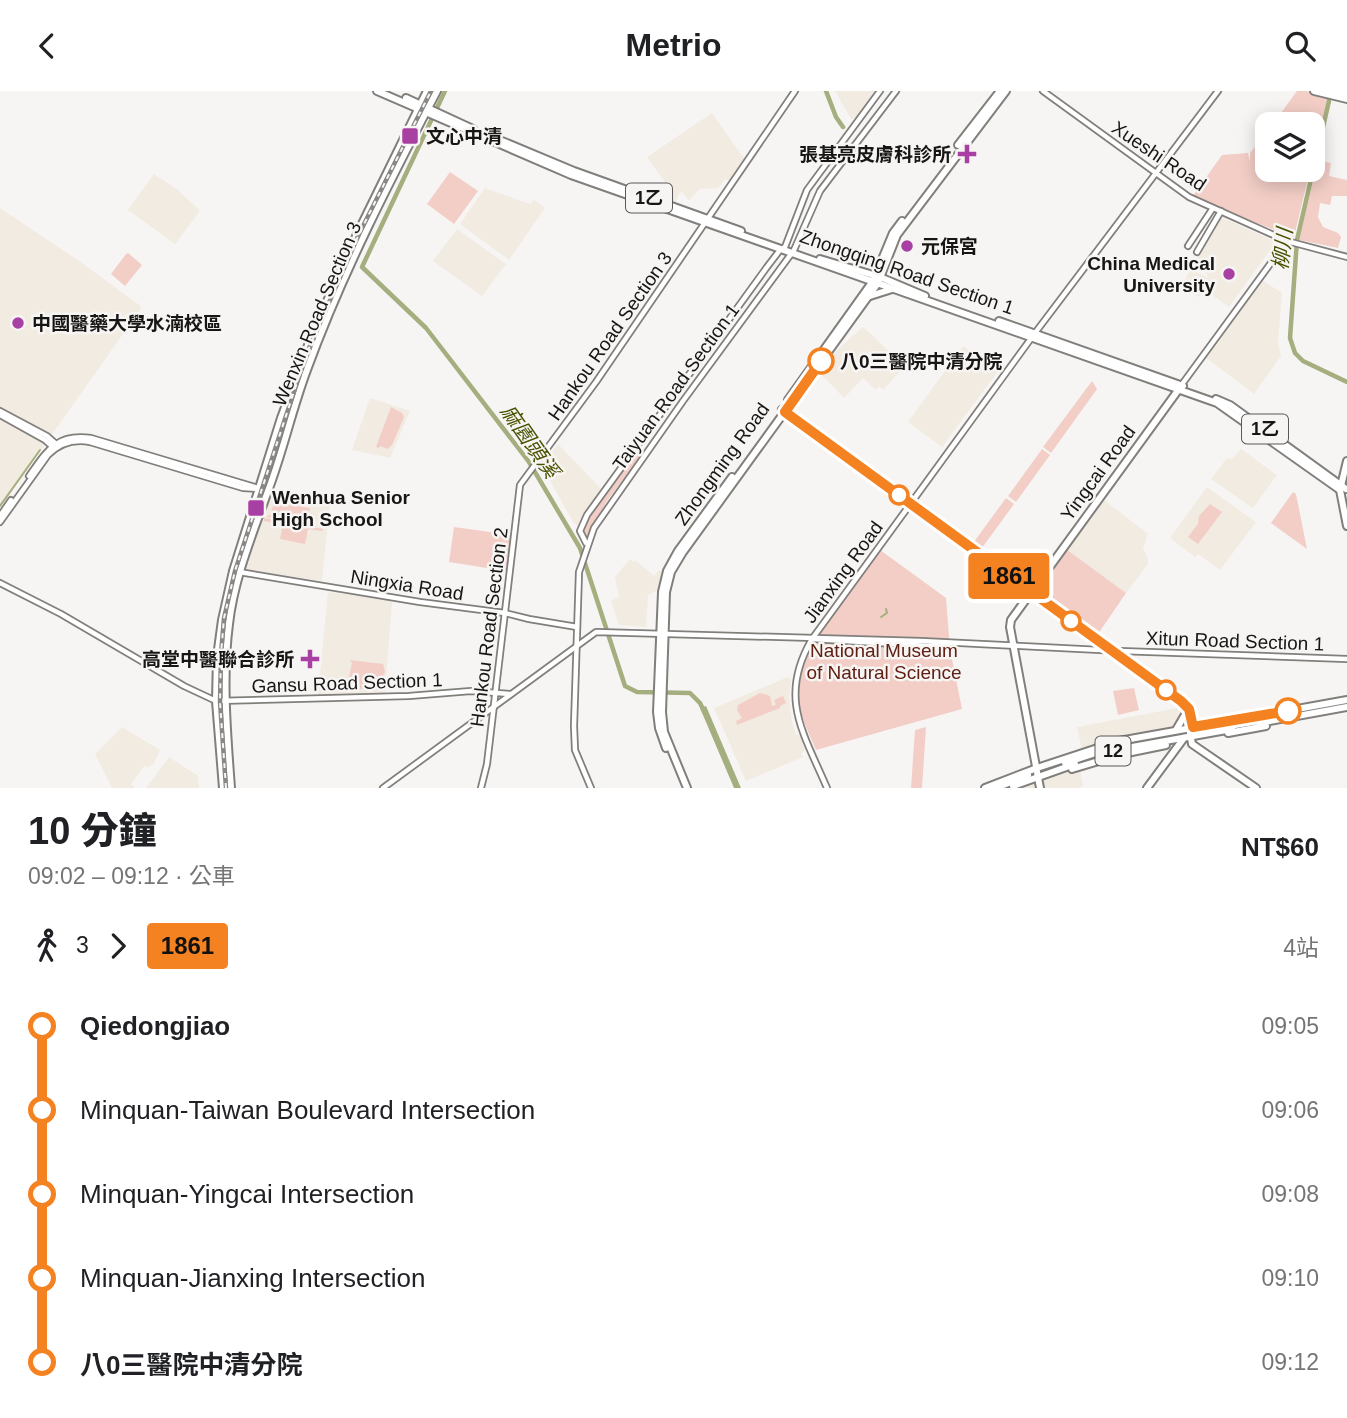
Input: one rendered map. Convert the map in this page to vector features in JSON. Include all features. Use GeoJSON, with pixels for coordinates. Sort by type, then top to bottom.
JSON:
{"type":"FeatureCollection","features":[{"type":"Feature","properties":{"kind":"main road","name":"1乙"},"geometry":{"type":"LineString","coordinates":[[377,91],[434,112]]}},
{"type":"Feature","properties":{"kind":"main road","name":"1乙"},"geometry":{"type":"LineString","coordinates":[[388,91],[419,106]]}},
{"type":"Feature","properties":{"kind":"main road","name":"Wenxin Road Section 3"},"geometry":{"type":"LineString","coordinates":[[223,788],[216,701],[217,657],[233,572],[281,418],[311,337],[357,234],[427,91]]}},
{"type":"Feature","properties":{"kind":"main road","name":"Wenxin Road Section 3"},"geometry":{"type":"LineString","coordinates":[[231,788],[225,702],[229,621],[241,573],[287,426],[320,336],[370,224],[434,112],[437,91]]}},
{"type":"Feature","properties":{"kind":"main road"},"geometry":{"type":"LineString","coordinates":[[882,263],[893,233],[1000,91]]}},
{"type":"Feature","properties":{"kind":"main road"},"geometry":{"type":"LineString","coordinates":[[882,263],[894,286],[864,297],[859,274],[882,263],[910,216],[1006,91]]}},
{"type":"Feature","properties":{"kind":"main road"},"geometry":{"type":"LineString","coordinates":[[1318,92],[1347,97]]}},
{"type":"Feature","properties":{"kind":"main road","name":"Zhongqing Road Section 1"},"geometry":{"type":"LineString","coordinates":[[434,112],[571,175],[1180,387],[1225,408],[1345,489]]}},
{"type":"Feature","properties":{"kind":"main road","name":"Zhongming Road"},"geometry":{"type":"LineString","coordinates":[[685,788],[664,732],[661,698],[662,592],[671,562],[864,297],[876,279],[882,263]]}},
{"type":"Feature","properties":{"kind":"main road","name":"Yingcai Road"},"geometry":{"type":"LineString","coordinates":[[1038,777],[1011,620],[1180,387]]}},
{"type":"Feature","properties":{"kind":"main road"},"geometry":{"type":"LineString","coordinates":[[1347,461],[1347,526]]}},
{"type":"Feature","properties":{"kind":"main road","name":"12"},"geometry":{"type":"LineString","coordinates":[[1007,788],[1121,749],[1347,705]]}},
{"type":"Feature","properties":{"kind":"main road"},"geometry":{"type":"LineString","coordinates":[[1175,730],[1186,713]]}},
{"type":"Feature","properties":{"kind":"main road","name":"12"},"geometry":{"type":"LineString","coordinates":[[1018,788],[1119,741],[1175,730],[1190,737]]}},
{"type":"Feature","properties":{"kind":"main road"},"geometry":{"type":"LineString","coordinates":[[1190,737],[1200,747]]}},
{"type":"Feature","properties":{"kind":"main road"},"geometry":{"type":"LineString","coordinates":[[1190,737],[1256,788]]}},
{"type":"Feature","properties":{"kind":"main road"},"geometry":{"type":"LineString","coordinates":[[1147,788],[1165,763],[1190,737]]}},
{"type":"Feature","properties":{"kind":"main road","name":"12"},"geometry":{"type":"LineString","coordinates":[[996,788],[1190,737]]}},
{"type":"Feature","properties":{"kind":"main road","name":"12"},"geometry":{"type":"LineString","coordinates":[[985,788],[1038,777]]}},
{"type":"Feature","properties":{"kind":"street","name":"Hankou Road Section 3"},"geometry":{"type":"LineString","coordinates":[[532,470],[796,91]]}},
{"type":"Feature","properties":{"kind":"street"},"geometry":{"type":"LineString","coordinates":[[587,544],[580,531],[587,515],[783,248],[807,190],[880,91]]}},
{"type":"Feature","properties":{"kind":"street","name":"Taiyuan Road Section 1"},"geometry":{"type":"LineString","coordinates":[[577,627],[581,564],[587,544],[608,505],[793,252],[820,191],[896,91]]}},
{"type":"Feature","properties":{"kind":"street","name":"Xueshi Road"},"geometry":{"type":"LineString","coordinates":[[1043,91],[1189,197],[1293,243],[1347,257]]}},
{"type":"Feature","properties":{"kind":"street","name":"Jianxing Road"},"geometry":{"type":"LineString","coordinates":[[827,788],[795,704],[797,671],[812,639],[1033,335],[1218,91]]}},
{"type":"Feature","properties":{"kind":"street"},"geometry":{"type":"LineString","coordinates":[[1188,246],[1213,208]]}},
{"type":"Feature","properties":{"kind":"street"},"geometry":{"type":"LineString","coordinates":[[1198,252],[1221,211]]}},
{"type":"Feature","properties":{"kind":"street","name":"Yingcai Road"},"geometry":{"type":"LineString","coordinates":[[1180,387],[1293,243]]}},
{"type":"Feature","properties":{"kind":"street"},"geometry":{"type":"LineString","coordinates":[[783,410],[1186,705],[1189,709],[1190,737]]}},
{"type":"Feature","properties":{"kind":"street"},"geometry":{"type":"LineString","coordinates":[[0,413],[55,446]]}},
{"type":"Feature","properties":{"kind":"street"},"geometry":{"type":"LineString","coordinates":[[0,516],[55,446],[74,436],[91,438],[258,489]]}},
{"type":"Feature","properties":{"kind":"street"},"geometry":{"type":"LineString","coordinates":[[0,522],[55,446]]}},
{"type":"Feature","properties":{"kind":"street","name":"Hankou Road Section 2"},"geometry":{"type":"LineString","coordinates":[[481,788],[487,764],[520,485],[532,470]]}},
{"type":"Feature","properties":{"kind":"street","name":"Ningxia Road"},"geometry":{"type":"LineString","coordinates":[[233,572],[505,613],[577,627]]}},
{"type":"Feature","properties":{"kind":"street","name":"Gansu Road Section 1"},"geometry":{"type":"LineString","coordinates":[[0,583],[61,614],[184,686],[216,701],[408,696],[471,691],[511,693]]}},
{"type":"Feature","properties":{"kind":"street"},"geometry":{"type":"LineString","coordinates":[[577,627],[575,750],[591,788]]}},
{"type":"Feature","properties":{"kind":"street","name":"Xitun Road Section 1"},"geometry":{"type":"LineString","coordinates":[[577,646],[595,633],[613,632],[928,646],[954,643],[1347,659]]}},
{"type":"Feature","properties":{"kind":"street"},"geometry":{"type":"LineString","coordinates":[[383,788],[577,646]]}},
{"type":"Feature","properties":{"kind":"street"},"geometry":{"type":"LineString","coordinates":[[1186,705],[1190,737]]}},
{"type":"Feature","properties":{"kind":"shaded area"},"geometry":{"type":"Polygon","coordinates":[[[835,91],[877,91],[856,118],[851,119],[835,91]]]}},
{"type":"Feature","properties":{"kind":"shaded area"},"geometry":{"type":"Polygon","coordinates":[[[712,113],[745,160],[730,181],[725,179],[718,188],[700,189],[689,200],[682,192],[675,203],[664,200],[669,188],[647,157],[712,113]]]}},
{"type":"Feature","properties":{"kind":"shaded area"},"geometry":{"type":"Polygon","coordinates":[[[154,174],[178,190],[200,211],[175,244],[128,210],[154,174]]]}},
{"type":"Feature","properties":{"kind":"shaded area"},"geometry":{"type":"Polygon","coordinates":[[[485,188],[530,204],[534,200],[545,208],[509,260],[460,224],[485,188]]]}},
{"type":"Feature","properties":{"kind":"shaded area"},"geometry":{"type":"Polygon","coordinates":[[[0,208],[142,307],[0,508],[0,208]]]}},
{"type":"Feature","properties":{"kind":"shaded area"},"geometry":{"type":"Polygon","coordinates":[[[1221,217],[1274,241],[1274,245],[1229,307],[1205,290],[1199,297],[1180,287],[1191,269],[1209,278],[1197,258],[1221,217]]]}},
{"type":"Feature","properties":{"kind":"shaded area"},"geometry":{"type":"Polygon","coordinates":[[[457,229],[506,264],[482,296],[433,261],[457,229]]]}},
{"type":"Feature","properties":{"kind":"shaded area"},"geometry":{"type":"Polygon","coordinates":[[[1262,280],[1282,293],[1278,342],[1281,356],[1254,394],[1205,357],[1262,280]]]}},
{"type":"Feature","properties":{"kind":"shaded area"},"geometry":{"type":"Polygon","coordinates":[[[863,327],[905,366],[883,390],[879,386],[876,390],[863,378],[844,398],[818,371],[828,358],[863,327]]]}},
{"type":"Feature","properties":{"kind":"shaded area"},"geometry":{"type":"Polygon","coordinates":[[[963,346],[998,371],[942,447],[908,422],[963,346]]]}},
{"type":"Feature","properties":{"kind":"shaded area"},"geometry":{"type":"Polygon","coordinates":[[[370,398],[410,411],[390,458],[352,450],[370,398]]]}},
{"type":"Feature","properties":{"kind":"shaded area"},"geometry":{"type":"Polygon","coordinates":[[[558,444],[602,490],[578,526],[573,522],[542,466],[558,444]]]}},
{"type":"Feature","properties":{"kind":"shaded area"},"geometry":{"type":"Polygon","coordinates":[[[1241,449],[1277,475],[1253,508],[1211,479],[1227,458],[1232,459],[1241,449]]]}},
{"type":"Feature","properties":{"kind":"shaded area"},"geometry":{"type":"Polygon","coordinates":[[[1207,487],[1256,522],[1220,570],[1198,554],[1195,557],[1170,538],[1207,487]]]}},
{"type":"Feature","properties":{"kind":"shaded area"},"geometry":{"type":"Polygon","coordinates":[[[269,495],[330,504],[322,581],[246,570],[269,495]]]}},
{"type":"Feature","properties":{"kind":"shaded area"},"geometry":{"type":"Polygon","coordinates":[[[1103,499],[1148,534],[1143,548],[1148,564],[1126,593],[1066,549],[1103,499]]]}},
{"type":"Feature","properties":{"kind":"shaded area"},"geometry":{"type":"Polygon","coordinates":[[[630,559],[654,576],[659,570],[662,572],[658,590],[648,595],[646,627],[619,625],[611,601],[619,597],[615,577],[630,559]]]}},
{"type":"Feature","properties":{"kind":"shaded area"},"geometry":{"type":"Polygon","coordinates":[[[328,592],[392,602],[385,694],[318,695],[328,592]]]}},
{"type":"Feature","properties":{"kind":"shaded area"},"geometry":{"type":"Polygon","coordinates":[[[788,677],[791,679],[789,697],[792,722],[796,734],[801,736],[805,750],[801,754],[803,757],[746,781],[714,708],[788,677]]]}},
{"type":"Feature","properties":{"kind":"shaded area"},"geometry":{"type":"Polygon","coordinates":[[[706,706],[741,788],[734,788],[700,708],[706,706]]]}},
{"type":"Feature","properties":{"kind":"shaded area"},"geometry":{"type":"Polygon","coordinates":[[[1183,707],[1183,717],[1172,730],[1082,750],[1077,727],[1183,707]]]}},
{"type":"Feature","properties":{"kind":"shaded area"},"geometry":{"type":"Polygon","coordinates":[[[122,727],[160,750],[153,765],[144,766],[131,784],[135,788],[112,788],[95,754],[122,727]]]}},
{"type":"Feature","properties":{"kind":"shaded area"},"geometry":{"type":"Polygon","coordinates":[[[169,757],[198,776],[199,788],[146,788],[169,757]]]}},
{"type":"Feature","properties":{"kind":"shaded area"},"geometry":{"type":"Polygon","coordinates":[[[1080,769],[1083,786],[1078,788],[1019,788],[1080,769]]]}},
{"type":"Feature","properties":{"kind":"green space"},"geometry":{"type":"Polygon","coordinates":[[[1297,91],[1325,97],[1327,102],[1325,112],[1282,112],[1297,91]]]}},
{"type":"Feature","properties":{"kind":"green space"},"geometry":{"type":"Polygon","coordinates":[[[1255,147],[1255,182],[1307,182],[1294,237],[1193,196],[1222,155],[1248,153],[1250,162],[1250,153],[1255,147]]]}},
{"type":"Feature","properties":{"kind":"green space"},"geometry":{"type":"Polygon","coordinates":[[[1325,162],[1331,163],[1329,176],[1347,180],[1347,196],[1332,196],[1330,205],[1320,203],[1318,217],[1323,227],[1341,237],[1338,248],[1299,240],[1313,182],[1325,182],[1325,162]]]}},
{"type":"Feature","properties":{"kind":"green space"},"geometry":{"type":"Polygon","coordinates":[[[450,172],[478,191],[454,224],[427,204],[450,172]]]}},
{"type":"Feature","properties":{"kind":"green space"},"geometry":{"type":"Polygon","coordinates":[[[128,253],[142,265],[125,286],[111,274],[128,253]]]}},
{"type":"Feature","properties":{"kind":"green space"},"geometry":{"type":"Polygon","coordinates":[[[1092,381],[1097,389],[1051,453],[1043,447],[1092,381]]]}},
{"type":"Feature","properties":{"kind":"green space"},"geometry":{"type":"Polygon","coordinates":[[[391,407],[404,417],[392,445],[388,449],[376,447],[391,407]]]}},
{"type":"Feature","properties":{"kind":"green space"},"geometry":{"type":"Polygon","coordinates":[[[1042,449],[1050,455],[1016,502],[1008,496],[1042,449]]]}},
{"type":"Feature","properties":{"kind":"green space"},"geometry":{"type":"Polygon","coordinates":[[[635,453],[640,457],[607,501],[587,537],[583,531],[588,518],[635,453]]]}},
{"type":"Feature","properties":{"kind":"green space"},"geometry":{"type":"Polygon","coordinates":[[[1293,492],[1296,494],[1307,549],[1271,523],[1293,492]]]}},
{"type":"Feature","properties":{"kind":"green space"},"geometry":{"type":"Polygon","coordinates":[[[1006,498],[1014,504],[979,552],[971,546],[1006,498]]]}},
{"type":"Feature","properties":{"kind":"green space"},"geometry":{"type":"Polygon","coordinates":[[[275,501],[310,508],[307,524],[266,517],[270,515],[275,501]]]}},
{"type":"Feature","properties":{"kind":"green space"},"geometry":{"type":"Polygon","coordinates":[[[1210,504],[1222,512],[1198,544],[1188,537],[1198,524],[1199,516],[1210,504]]]}},
{"type":"Feature","properties":{"kind":"green space"},"geometry":{"type":"Polygon","coordinates":[[[264,518],[323,529],[308,529],[305,544],[280,539],[283,524],[264,521],[264,518]]]}},
{"type":"Feature","properties":{"kind":"green space"},"geometry":{"type":"Polygon","coordinates":[[[454,527],[511,535],[506,571],[449,562],[454,527]]]}},
{"type":"Feature","properties":{"kind":"green space"},"geometry":{"type":"Polygon","coordinates":[[[1066,549],[1126,593],[1098,634],[1038,592],[1066,549]]]}},
{"type":"Feature","properties":{"kind":"green space","name":"National Museum of Natural Science"},"geometry":{"type":"Polygon","coordinates":[[[880,550],[946,598],[950,649],[962,709],[816,750],[800,708],[798,694],[801,675],[817,637],[829,618],[880,550]]]}},
{"type":"Feature","properties":{"kind":"green space"},"geometry":{"type":"Polygon","coordinates":[[[350,660],[383,664],[385,672],[381,686],[372,685],[371,690],[366,689],[365,678],[364,689],[358,689],[359,678],[349,677],[352,663],[350,660]]]}},
{"type":"Feature","properties":{"kind":"green space"},"geometry":{"type":"Polygon","coordinates":[[[1134,688],[1139,710],[1118,715],[1113,691],[1134,688]]]}},
{"type":"Feature","properties":{"kind":"green space"},"geometry":{"type":"Polygon","coordinates":[[[760,693],[770,696],[772,706],[776,705],[774,700],[783,696],[786,703],[780,708],[737,725],[736,721],[742,718],[737,710],[738,705],[760,693]]]}},
{"type":"Feature","properties":{"kind":"green space"},"geometry":{"type":"Polygon","coordinates":[[[926,727],[922,788],[911,788],[915,730],[926,727]]]}},
{"type":"Feature","properties":{"kind":"waterway","name":"麻園頭溪"},"geometry":{"type":"LineString","coordinates":[[445,91],[362,267],[426,328],[529,462],[580,548],[625,686],[637,692],[690,693],[705,713]]}},
{"type":"Feature","properties":{"kind":"waterway"},"geometry":{"type":"LineString","coordinates":[[826,91],[843,127]]}},
{"type":"Feature","properties":{"kind":"waterway","name":"柳川"},"geometry":{"type":"LineString","coordinates":[[1328,92],[1329,101],[1297,240],[1290,338],[1295,353],[1303,361],[1347,382]]}},
{"type":"Feature","properties":{"kind":"waterway"},"geometry":{"type":"LineString","coordinates":[[0,506],[40,450]]}},
{"type":"Feature","properties":{"kind":"waterway"},"geometry":{"type":"LineString","coordinates":[[881,617],[887,613],[886,609]]}},
{"type":"Feature","properties":{"kind":"railway"},"geometry":{"type":"LineString","coordinates":[[226,788],[220,702],[221,654],[224,618],[235,571],[306,355],[359,234],[431,91]]}},
{"type":"Feature","properties":{"kind":"bus line","name":"1861"},"geometry":{"type":"LineString","coordinates":[[821,361],[785,412],[1181,701],[1189,709],[1193,727],[1288,711]]}},
{"type":"Feature","properties":{"kind":"place","name":"文心中清"},"geometry":{"type":"Point","coordinates":[410,136]}},
{"type":"Feature","properties":{"kind":"place","name":"張基亮皮膚科診所"},"geometry":{"type":"Point","coordinates":[967,154]}},
{"type":"Feature","properties":{"kind":"place","name":"元保宮"},"geometry":{"type":"Point","coordinates":[907,246]}},
{"type":"Feature","properties":{"kind":"place","name":"China Medical University"},"geometry":{"type":"Point","coordinates":[1229,274]}},
{"type":"Feature","properties":{"kind":"place","name":"中國醫藥大學水湳校區"},"geometry":{"type":"Point","coordinates":[18,323]}},
{"type":"Feature","properties":{"kind":"place","name":"八0三醫院中清分院"},"geometry":{"type":"Point","coordinates":[821,361]}},
{"type":"Feature","properties":{"kind":"place","name":"Wenhua Senior High School"},"geometry":{"type":"Point","coordinates":[256,508]}},
{"type":"Feature","properties":{"kind":"place","name":"高堂中醫聯合診所"},"geometry":{"type":"Point","coordinates":[310,659]}}]}
